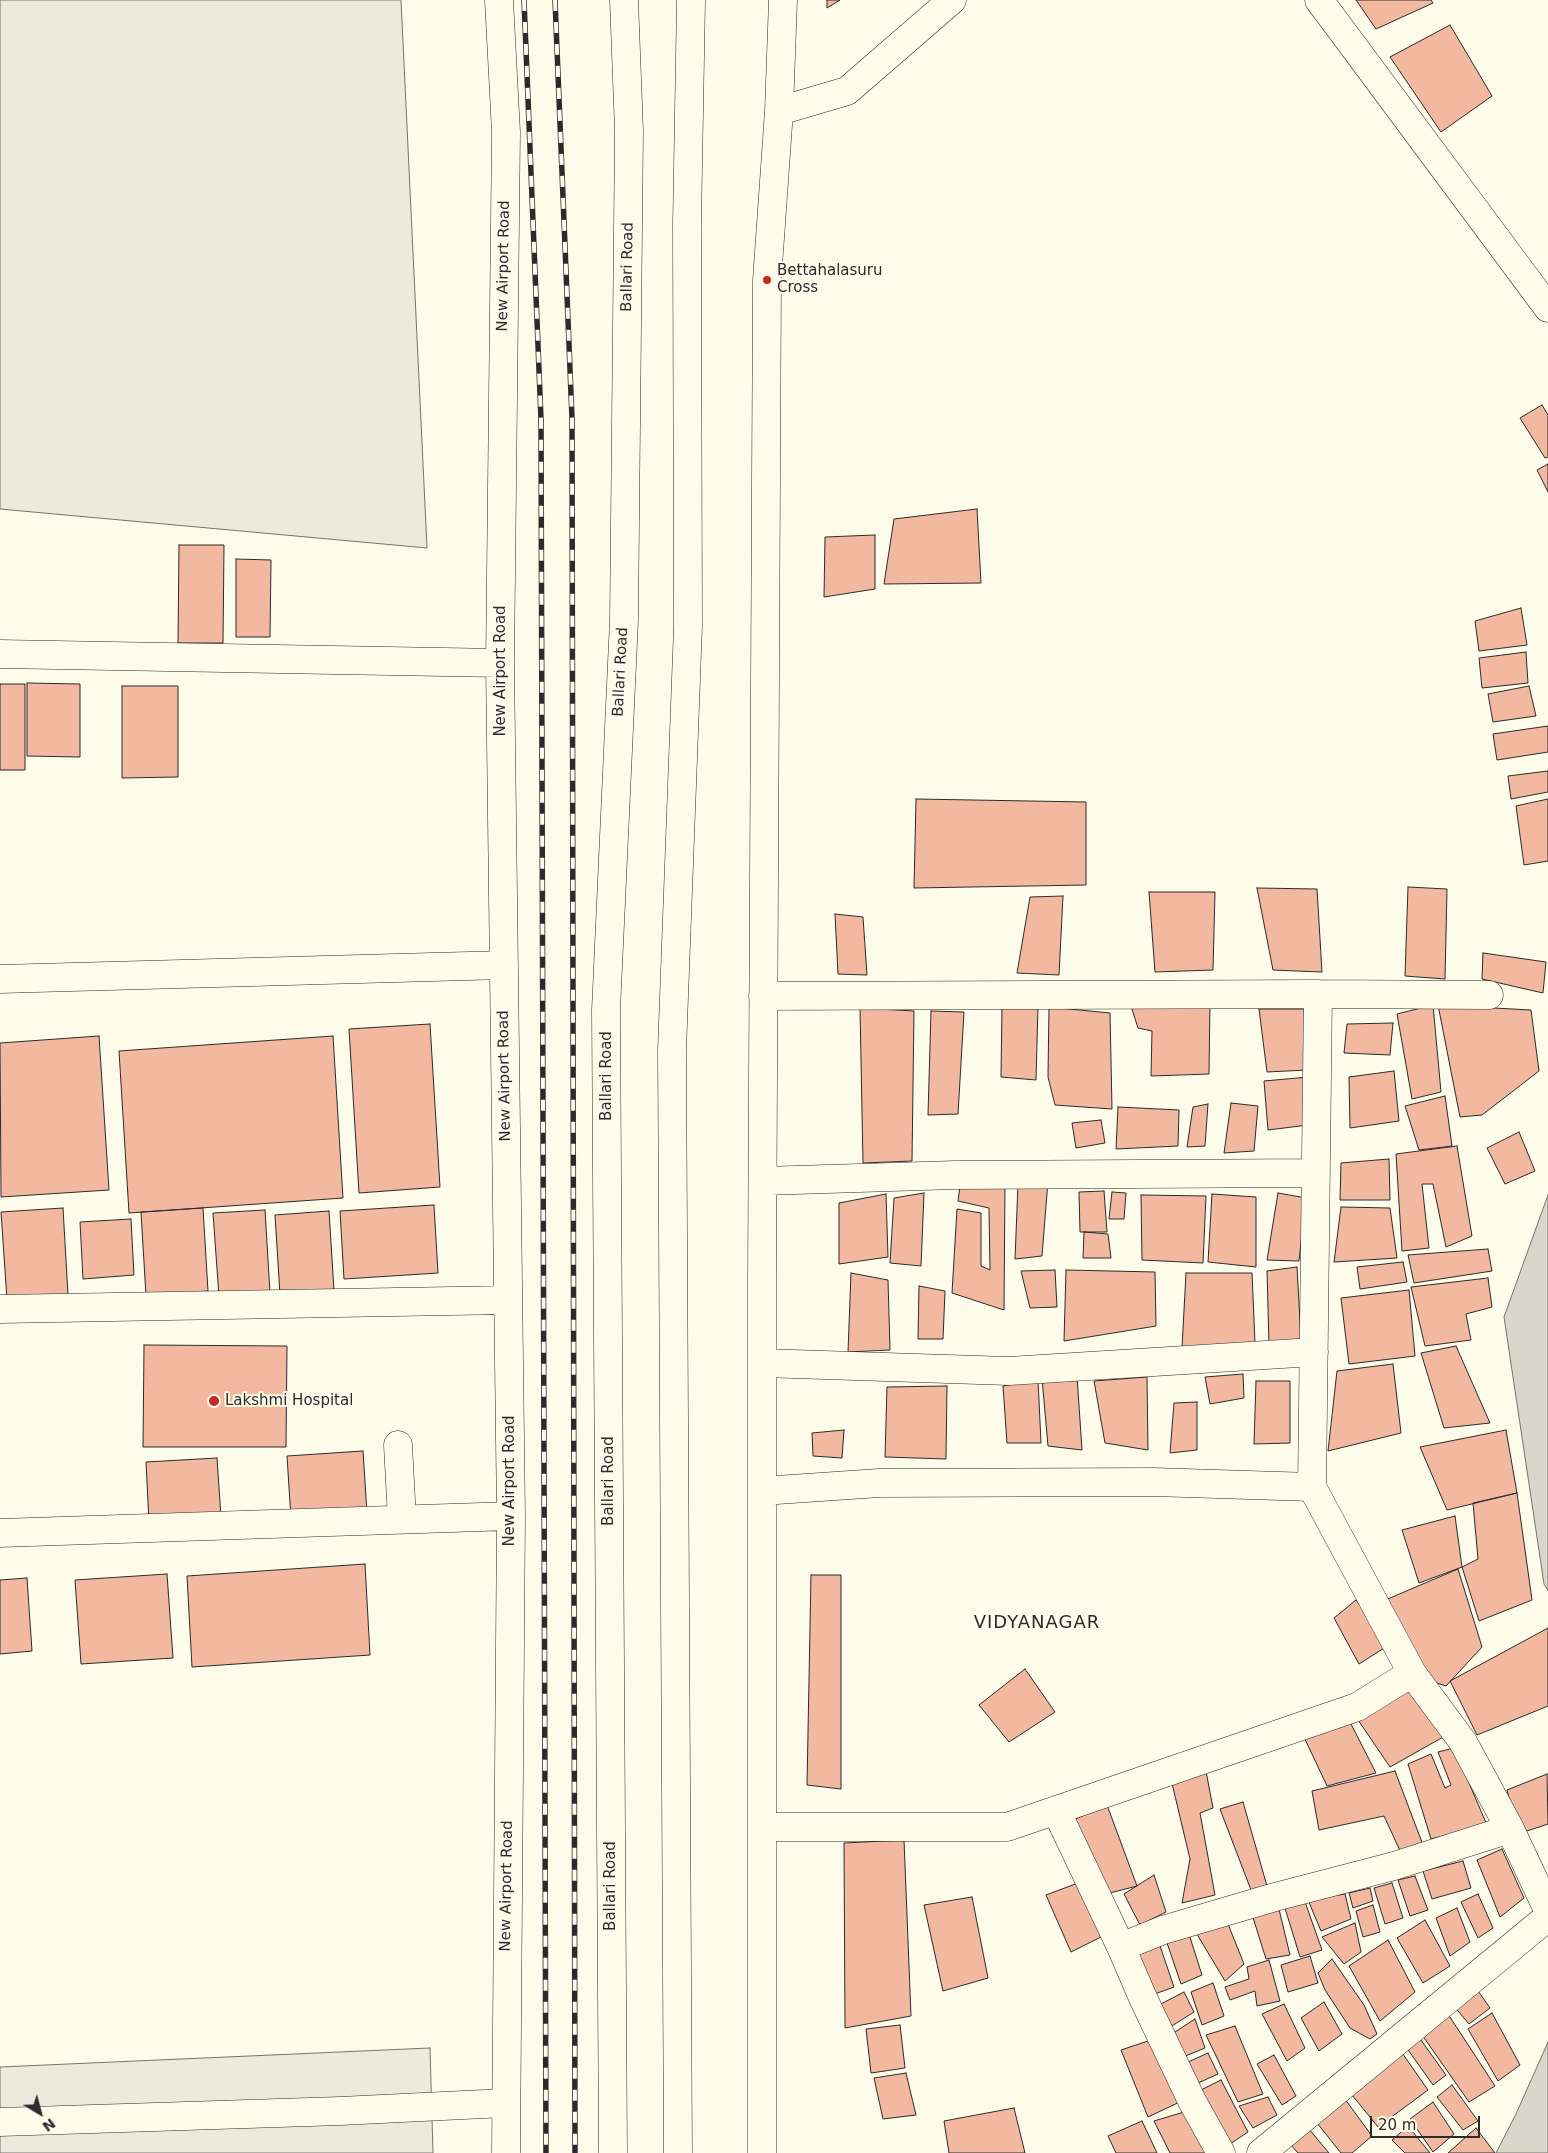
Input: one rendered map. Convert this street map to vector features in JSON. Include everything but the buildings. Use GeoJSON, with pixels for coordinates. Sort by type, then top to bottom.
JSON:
{"type":"FeatureCollection","features":[{"type":"Feature","properties":{"kind":"main road","name":"New Airport Road"},"geometry":{"type":"LineString","coordinates":[[499,0],[506,132],[500,663],[511,1516],[506,2153]]}},
{"type":"Feature","properties":{"kind":"main road","name":"Ballari Road"},"geometry":{"type":"LineString","coordinates":[[612,2153],[606,1010],[624,620],[629,131],[624,0]]}},
{"type":"Feature","properties":{"kind":"main road"},"geometry":{"type":"LineString","coordinates":[[678,2153],[672,1050],[688,626],[687,224],[691,0]]}},
{"type":"Feature","properties":{"kind":"main road"},"geometry":{"type":"LineString","coordinates":[[762,2153],[762,1363],[767,280],[779,111],[783,0]]}},
{"type":"Feature","properties":{"kind":"main road"},"geometry":{"type":"LineString","coordinates":[[779,111],[847,90],[952,0]]}},
{"type":"Feature","properties":{"kind":"main road"},"geometry":{"type":"LineString","coordinates":[[1319,0],[1548,308]]}},
{"type":"Feature","properties":{"kind":"main road"},"geometry":{"type":"LineString","coordinates":[[0,654],[500,663]]}},
{"type":"Feature","properties":{"kind":"main road"},"geometry":{"type":"LineString","coordinates":[[0,979],[504,965]]}},
{"type":"Feature","properties":{"kind":"main road"},"geometry":{"type":"LineString","coordinates":[[1318,994],[1312,1487],[1412,1673],[1463,1742],[1510,1829],[1548,1910]]}},
{"type":"Feature","properties":{"kind":"main road"},"geometry":{"type":"LineString","coordinates":[[763,996],[1489,995]]}},
{"type":"Feature","properties":{"kind":"main road"},"geometry":{"type":"LineString","coordinates":[[763,1180],[955,1175],[1316,1173]]}},
{"type":"Feature","properties":{"kind":"main road"},"geometry":{"type":"LineString","coordinates":[[0,1308],[508,1300]]}},
{"type":"Feature","properties":{"kind":"main road"},"geometry":{"type":"LineString","coordinates":[[762,1363],[1010,1371],[1314,1352]]}},
{"type":"Feature","properties":{"kind":"main road"},"geometry":{"type":"LineString","coordinates":[[398,1446],[402,1519]]}},
{"type":"Feature","properties":{"kind":"main road"},"geometry":{"type":"LineString","coordinates":[[762,1491],[879,1483],[1153,1482],[1312,1487]]}},
{"type":"Feature","properties":{"kind":"main road"},"geometry":{"type":"LineString","coordinates":[[0,1533],[511,1516]]}},
{"type":"Feature","properties":{"kind":"main road"},"geometry":{"type":"LineString","coordinates":[[762,1827],[1007,1827],[1357,1707],[1412,1673]]}},
{"type":"Feature","properties":{"kind":"main road"},"geometry":{"type":"LineString","coordinates":[[1056,1810],[1192,2101],[1221,2153]]}},
{"type":"Feature","properties":{"kind":"main road"},"geometry":{"type":"LineString","coordinates":[[1121,1947],[1162,1930],[1275,1897],[1394,1866],[1510,1829]]}},
{"type":"Feature","properties":{"kind":"main road"},"geometry":{"type":"LineString","coordinates":[[1261,2153],[1548,1917]]}},
{"type":"Feature","properties":{"kind":"main road"},"geometry":{"type":"LineString","coordinates":[[0,2122],[331,2112],[505,2103]]}},
{"type":"Feature","properties":{"kind":"shaded area"},"geometry":{"type":"Polygon","coordinates":[[[0,0],[401,0],[427,548],[0,509],[0,0]]]}},
{"type":"Feature","properties":{"kind":"shaded area"},"geometry":{"type":"Polygon","coordinates":[[[1548,1195],[1548,1591],[1544,1584],[1504,1317],[1548,1195]]]}},
{"type":"Feature","properties":{"kind":"shaded area"},"geometry":{"type":"Polygon","coordinates":[[[1548,2042],[1548,2153],[1496,2153],[1516,2114],[1548,2042]]]}},
{"type":"Feature","properties":{"kind":"shaded area"},"geometry":{"type":"Polygon","coordinates":[[[430,2048],[433,2153],[0,2153],[0,2067],[430,2048]]]}},
{"type":"Feature","properties":{"kind":"railway"},"geometry":{"type":"LineString","coordinates":[[524,0],[541,419],[546,2153]]}},
{"type":"Feature","properties":{"kind":"railway"},"geometry":{"type":"LineString","coordinates":[[555,0],[572,418],[575,2153]]}},
{"type":"Feature","properties":{"kind":"place","name":"Bettahalasuru Cross"},"geometry":{"type":"Point","coordinates":[767,280]}},
{"type":"Feature","properties":{"kind":"place","name":"Lakshmi Hospital"},"geometry":{"type":"Point","coordinates":[214,1401]}},
{"type":"Feature","properties":{"kind":"district","name":"VIDYANAGAR"},"geometry":{"type":"Point","coordinates":[1037,1623]}}]}
